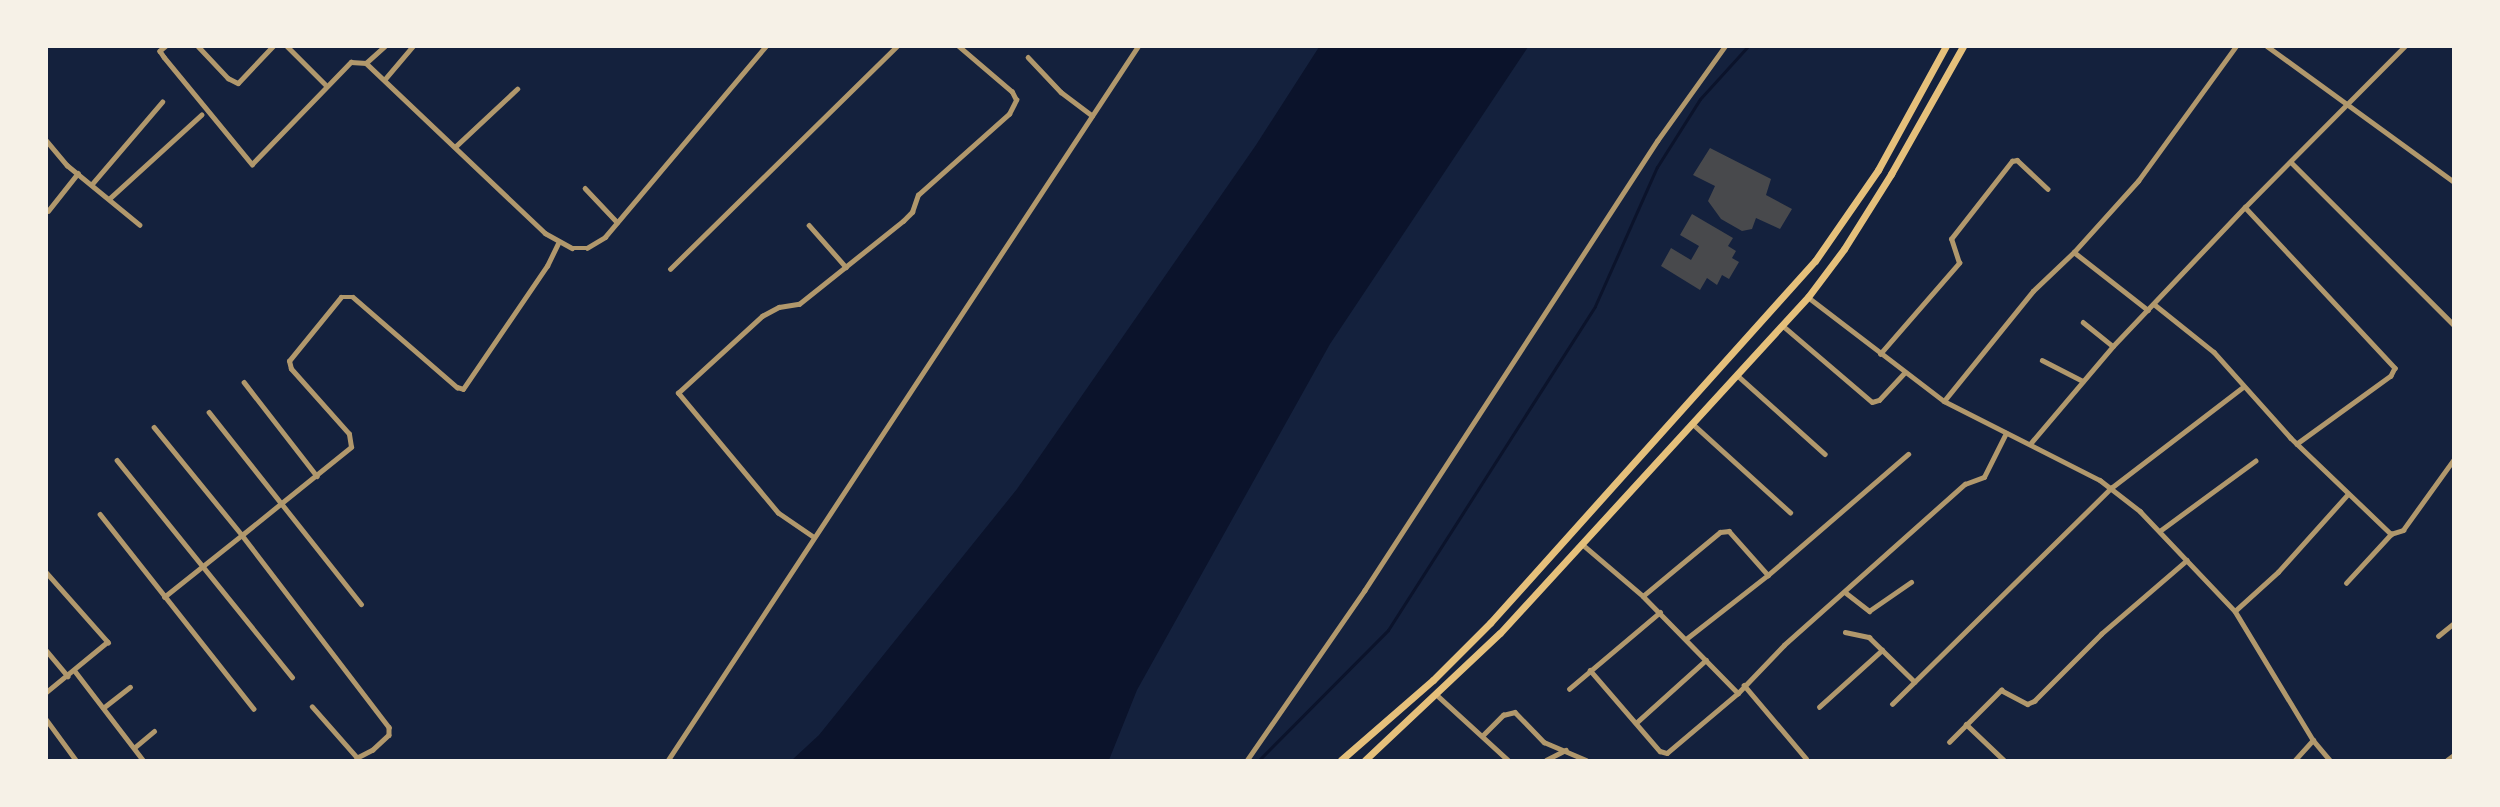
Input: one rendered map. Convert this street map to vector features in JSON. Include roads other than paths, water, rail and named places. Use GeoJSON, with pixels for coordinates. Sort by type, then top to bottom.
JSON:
{"type":"FeatureCollection","features":[{"type":"Feature","properties":{"kind":"main road"},"geometry":{"type":"LineString","coordinates":[[1341,760],[1433,680],[1490,623],[1815,261],[1878,170],[1946,46]]}},
{"type":"Feature","properties":{"kind":"main road"},"geometry":{"type":"LineString","coordinates":[[1365,760],[1437,696],[1500,633],[1695,425],[1808,297],[1844,249],[1891,174],[1963,46]]}},
{"type":"Feature","properties":{"kind":"main road"},"geometry":{"type":"LineString","coordinates":[[1490,623],[1500,633]]}},
{"type":"Feature","properties":{"kind":"street"},"geometry":{"type":"LineString","coordinates":[[166,46],[160,51],[164,57],[252,164],[325,84],[351,62],[366,63],[558,243],[587,248],[601,240],[617,222],[766,46]]}},
{"type":"Feature","properties":{"kind":"street"},"geometry":{"type":"LineString","coordinates":[[198,46],[228,78],[238,83],[273,46]]}},
{"type":"Feature","properties":{"kind":"street"},"geometry":{"type":"LineString","coordinates":[[287,46],[325,84]]}},
{"type":"Feature","properties":{"kind":"street"},"geometry":{"type":"LineString","coordinates":[[366,63],[385,46]]}},
{"type":"Feature","properties":{"kind":"street"},"geometry":{"type":"LineString","coordinates":[[385,79],[414,46]]}},
{"type":"Feature","properties":{"kind":"street"},"geometry":{"type":"LineString","coordinates":[[670,269],[897,46]]}},
{"type":"Feature","properties":{"kind":"street"},"geometry":{"type":"LineString","coordinates":[[813,537],[785,520],[678,393],[762,316],[779,307],[799,304],[903,221],[912,212],[918,195],[1014,106],[1012,92],[957,46]]}},
{"type":"Feature","properties":{"kind":"street"},"geometry":{"type":"LineString","coordinates":[[668,760],[1137,46]]}},
{"type":"Feature","properties":{"kind":"street"},"geometry":{"type":"LineString","coordinates":[[1247,760],[1364,591],[1657,141],[1725,46]]}},
{"type":"Feature","properties":{"kind":"street"},"geometry":{"type":"LineString","coordinates":[[1944,401],[2033,291],[2074,252],[2138,181],[2236,46]]}},
{"type":"Feature","properties":{"kind":"street"},"geometry":{"type":"LineString","coordinates":[[2267,46],[2349,102],[2454,182]]}},
{"type":"Feature","properties":{"kind":"street"},"geometry":{"type":"LineString","coordinates":[[2030,444],[2113,346],[2245,207],[2406,46]]}},
{"type":"Feature","properties":{"kind":"street"},"geometry":{"type":"LineString","coordinates":[[1028,57],[1061,92],[1092,115]]}},
{"type":"Feature","properties":{"kind":"street"},"geometry":{"type":"LineString","coordinates":[[455,147],[517,89]]}},
{"type":"Feature","properties":{"kind":"street"},"geometry":{"type":"LineString","coordinates":[[92,184],[162,102]]}},
{"type":"Feature","properties":{"kind":"street"},"geometry":{"type":"LineString","coordinates":[[109,199],[201,116]]}},
{"type":"Feature","properties":{"kind":"street"},"geometry":{"type":"LineString","coordinates":[[46,140],[78,173],[140,225]]}},
{"type":"Feature","properties":{"kind":"street"},"geometry":{"type":"LineString","coordinates":[[1880,354],[1959,263],[1952,239],[2012,161],[2017,160],[2048,189]]}},
{"type":"Feature","properties":{"kind":"street"},"geometry":{"type":"LineString","coordinates":[[2291,162],[2454,325]]}},
{"type":"Feature","properties":{"kind":"street"},"geometry":{"type":"LineString","coordinates":[[48,211],[78,173]]}},
{"type":"Feature","properties":{"kind":"street"},"geometry":{"type":"LineString","coordinates":[[585,188],[617,222]]}},
{"type":"Feature","properties":{"kind":"street"},"geometry":{"type":"LineString","coordinates":[[2245,207],[2395,368],[2391,376],[2297,444]]}},
{"type":"Feature","properties":{"kind":"street"},"geometry":{"type":"LineString","coordinates":[[809,225],[846,267]]}},
{"type":"Feature","properties":{"kind":"street"},"geometry":{"type":"LineString","coordinates":[[164,597],[348,451],[351,438],[291,369],[289,361],[341,297],[353,297],[457,387],[463,389],[547,266],[558,243]]}},
{"type":"Feature","properties":{"kind":"street"},"geometry":{"type":"LineString","coordinates":[[2074,252],[2148,310]]}},
{"type":"Feature","properties":{"kind":"street"},"geometry":{"type":"LineString","coordinates":[[1808,297],[1904,373],[1944,401],[2111,488],[2162,530],[2235,611],[2313,740],[2330,760]]}},
{"type":"Feature","properties":{"kind":"street"},"geometry":{"type":"LineString","coordinates":[[2154,304],[2214,352],[2243,387],[2297,444],[2347,495],[2391,534]]}},
{"type":"Feature","properties":{"kind":"street"},"geometry":{"type":"LineString","coordinates":[[2083,322],[2113,346]]}},
{"type":"Feature","properties":{"kind":"street"},"geometry":{"type":"LineString","coordinates":[[1782,325],[1872,402],[1879,400],[1904,373]]}},
{"type":"Feature","properties":{"kind":"street"},"geometry":{"type":"LineString","coordinates":[[2042,360],[2083,381]]}},
{"type":"Feature","properties":{"kind":"street"},"geometry":{"type":"LineString","coordinates":[[1737,375],[1825,454]]}},
{"type":"Feature","properties":{"kind":"street"},"geometry":{"type":"LineString","coordinates":[[244,382],[317,476]]}},
{"type":"Feature","properties":{"kind":"street"},"geometry":{"type":"LineString","coordinates":[[1892,704],[2111,488],[2243,387]]}},
{"type":"Feature","properties":{"kind":"street"},"geometry":{"type":"LineString","coordinates":[[209,412],[279,504],[360,604]]}},
{"type":"Feature","properties":{"kind":"street"},"geometry":{"type":"LineString","coordinates":[[1695,425],[1790,512]]}},
{"type":"Feature","properties":{"kind":"street"},"geometry":{"type":"LineString","coordinates":[[154,427],[242,535],[389,727],[389,735],[373,750],[357,758],[312,706]]}},
{"type":"Feature","properties":{"kind":"street"},"geometry":{"type":"LineString","coordinates":[[1590,670],[1660,751],[1667,753],[1738,693],[1845,592],[1965,484],[1984,477],[2006,433]]}},
{"type":"Feature","properties":{"kind":"street"},"geometry":{"type":"LineString","coordinates":[[1686,639],[1768,575],[1908,454]]}},
{"type":"Feature","properties":{"kind":"street"},"geometry":{"type":"LineString","coordinates":[[2346,583],[2391,534],[2403,530],[2454,459]]}},
{"type":"Feature","properties":{"kind":"street"},"geometry":{"type":"LineString","coordinates":[[117,460],[292,677]]}},
{"type":"Feature","properties":{"kind":"street"},"geometry":{"type":"LineString","coordinates":[[2162,530],[2255,461]]}},
{"type":"Feature","properties":{"kind":"street"},"geometry":{"type":"LineString","coordinates":[[2235,611],[2278,572],[2347,495]]}},
{"type":"Feature","properties":{"kind":"street"},"geometry":{"type":"LineString","coordinates":[[100,514],[255,709]]}},
{"type":"Feature","properties":{"kind":"street"},"geometry":{"type":"LineString","coordinates":[[1643,596],[1718,532],[1725,531],[1768,575]]}},
{"type":"Feature","properties":{"kind":"street"},"geometry":{"type":"LineString","coordinates":[[1582,544],[1643,596],[1738,693]]}},
{"type":"Feature","properties":{"kind":"street"},"geometry":{"type":"LineString","coordinates":[[1949,741],[2001,690],[2027,704],[2034,700],[2101,634],[2187,560]]}},
{"type":"Feature","properties":{"kind":"street"},"geometry":{"type":"LineString","coordinates":[[46,572],[108,642],[46,693]]}},
{"type":"Feature","properties":{"kind":"street"},"geometry":{"type":"LineString","coordinates":[[1845,592],[1869,611],[1911,582]]}},
{"type":"Feature","properties":{"kind":"street"},"geometry":{"type":"LineString","coordinates":[[1569,689],[1659,612]]}},
{"type":"Feature","properties":{"kind":"street"},"geometry":{"type":"LineString","coordinates":[[2438,636],[2454,623]]}},
{"type":"Feature","properties":{"kind":"street"},"geometry":{"type":"LineString","coordinates":[[1845,632],[1865,634],[1915,682]]}},
{"type":"Feature","properties":{"kind":"street"},"geometry":{"type":"LineString","coordinates":[[46,650],[68,676]]}},
{"type":"Feature","properties":{"kind":"street"},"geometry":{"type":"LineString","coordinates":[[1820,707],[1882,650]]}},
{"type":"Feature","properties":{"kind":"street"},"geometry":{"type":"LineString","coordinates":[[1636,723],[1706,660]]}},
{"type":"Feature","properties":{"kind":"street"},"geometry":{"type":"LineString","coordinates":[[75,671],[143,760]]}},
{"type":"Feature","properties":{"kind":"street"},"geometry":{"type":"LineString","coordinates":[[1744,685],[1806,758]]}},
{"type":"Feature","properties":{"kind":"street"},"geometry":{"type":"LineString","coordinates":[[103,708],[130,687]]}},
{"type":"Feature","properties":{"kind":"street"},"geometry":{"type":"LineString","coordinates":[[1437,696],[1508,760]]}},
{"type":"Feature","properties":{"kind":"street"},"geometry":{"type":"LineString","coordinates":[[1482,736],[1509,710],[1515,712],[1544,742],[1586,760]]}},
{"type":"Feature","properties":{"kind":"street"},"geometry":{"type":"LineString","coordinates":[[46,719],[76,760]]}},
{"type":"Feature","properties":{"kind":"street"},"geometry":{"type":"LineString","coordinates":[[1966,724],[2004,760]]}},
{"type":"Feature","properties":{"kind":"street"},"geometry":{"type":"LineString","coordinates":[[134,748],[154,731]]}},
{"type":"Feature","properties":{"kind":"street"},"geometry":{"type":"LineString","coordinates":[[2295,760],[2313,740]]}},
{"type":"Feature","properties":{"kind":"street"},"geometry":{"type":"LineString","coordinates":[[1546,760],[1566,750]]}},
{"type":"Feature","properties":{"kind":"water"},"geometry":{"type":"Polygon","coordinates":[[[1319,47],[1528,47],[1330,344],[1137,690],[1109,760],[792,760],[819,735],[1017,489],[1256,145],[1319,47]]]}},
{"type":"Feature","properties":{"kind":"waterway"},"geometry":{"type":"LineString","coordinates":[[1259,760],[1388,630],[1595,306],[1657,167],[1700,99],[1748,46]]}}]}
